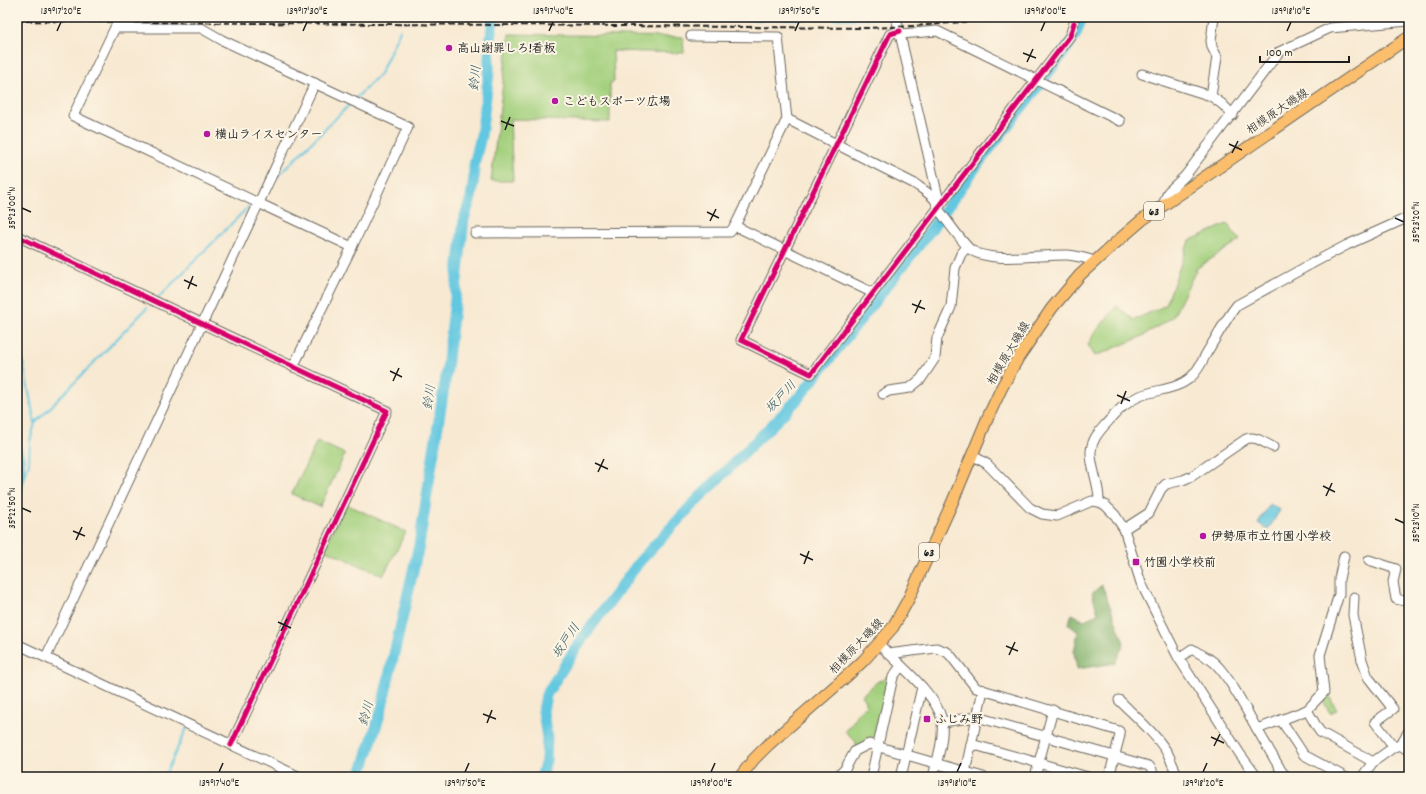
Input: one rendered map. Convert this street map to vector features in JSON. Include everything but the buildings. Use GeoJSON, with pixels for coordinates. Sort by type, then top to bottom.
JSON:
{"type":"FeatureCollection","features":[{"type":"Feature","properties":{"kind":"main road","name":"相模原大磯線"},"geometry":{"type":"LineString","coordinates":[[740,777],[754,759],[769,744],[848,675],[879,644],[893,627],[902,611],[952,503],[1002,387],[1028,342],[1052,308],[1080,275],[1127,232],[1163,205],[1409,37]]}},
{"type":"Feature","properties":{"kind":"street"},"geometry":{"type":"LineString","coordinates":[[120,17],[73,116],[352,247]]}},
{"type":"Feature","properties":{"kind":"street"},"geometry":{"type":"LineString","coordinates":[[896,17],[938,197],[937,205]]}},
{"type":"Feature","properties":{"kind":"street"},"geometry":{"type":"LineString","coordinates":[[1211,96],[1217,57],[1211,41],[1214,17]]}},
{"type":"Feature","properties":{"kind":"street"},"geometry":{"type":"LineString","coordinates":[[1163,205],[1168,192],[1185,176],[1233,115],[1279,52],[1330,28],[1409,21]]}},
{"type":"Feature","properties":{"kind":"street"},"geometry":{"type":"LineString","coordinates":[[1074,23],[1070,36],[1036,81],[937,205],[873,294],[811,374],[741,340],[890,34],[900,32],[938,31],[1036,81],[1120,121]]}},
{"type":"Feature","properties":{"kind":"street"},"geometry":{"type":"LineString","coordinates":[[114,28],[201,28],[222,40],[408,127],[294,367]]}},
{"type":"Feature","properties":{"kind":"street"},"geometry":{"type":"LineString","coordinates":[[475,233],[730,232],[735,226],[787,119],[778,37],[691,36]]}},
{"type":"Feature","properties":{"kind":"street"},"geometry":{"type":"LineString","coordinates":[[1142,74],[1211,96],[1233,115]]}},
{"type":"Feature","properties":{"kind":"street"},"geometry":{"type":"LineString","coordinates":[[46,657],[315,83]]}},
{"type":"Feature","properties":{"kind":"street"},"geometry":{"type":"LineString","coordinates":[[787,119],[915,184],[930,194],[967,247],[973,251],[988,256],[1006,257],[1068,255],[1094,261]]}},
{"type":"Feature","properties":{"kind":"street"},"geometry":{"type":"LineString","coordinates":[[1099,502],[1100,495],[1091,453],[1092,444],[1098,434],[1119,410],[1130,400],[1140,395],[1175,386],[1192,377],[1199,368],[1228,316],[1237,305],[1335,251],[1409,217]]}},
{"type":"Feature","properties":{"kind":"street"},"geometry":{"type":"LineString","coordinates":[[735,226],[873,294]]}},
{"type":"Feature","properties":{"kind":"street"},"geometry":{"type":"LineString","coordinates":[[17,236],[387,411],[231,745]]}},
{"type":"Feature","properties":{"kind":"street"},"geometry":{"type":"LineString","coordinates":[[883,394],[910,388],[921,380],[935,358],[937,338],[951,307],[955,268],[961,254],[967,247]]}},
{"type":"Feature","properties":{"kind":"street"},"geometry":{"type":"LineString","coordinates":[[1124,528],[1149,513],[1161,489],[1166,484],[1192,476],[1246,439],[1250,437],[1256,438],[1273,447]]}},
{"type":"Feature","properties":{"kind":"street"},"geometry":{"type":"LineString","coordinates":[[972,455],[986,464],[1006,482],[1025,504],[1042,514],[1057,516],[1086,503],[1099,502],[1105,505],[1115,515],[1124,528],[1141,583],[1179,658],[1240,754],[1257,777]]}},
{"type":"Feature","properties":{"kind":"street"},"geometry":{"type":"LineString","coordinates":[[1257,729],[1307,710],[1324,692],[1320,655],[1339,594],[1339,579],[1344,556]]}},
{"type":"Feature","properties":{"kind":"street"},"geometry":{"type":"LineString","coordinates":[[1369,560],[1396,569],[1393,582],[1396,599],[1409,602]]}},
{"type":"Feature","properties":{"kind":"street"},"geometry":{"type":"LineString","coordinates":[[1354,597],[1353,615],[1362,660],[1368,677],[1393,709],[1375,722],[1397,746],[1409,751]]}},
{"type":"Feature","properties":{"kind":"street"},"geometry":{"type":"LineString","coordinates":[[17,644],[300,777]]}},
{"type":"Feature","properties":{"kind":"street"},"geometry":{"type":"LineString","coordinates":[[879,644],[933,699],[940,713],[942,722],[942,737],[933,777]]}},
{"type":"Feature","properties":{"kind":"street"},"geometry":{"type":"LineString","coordinates":[[888,654],[936,648],[942,649],[951,656],[976,688],[1119,731],[1120,735],[1109,777]]}},
{"type":"Feature","properties":{"kind":"street"},"geometry":{"type":"LineString","coordinates":[[1179,658],[1192,649],[1211,660],[1219,667],[1239,697],[1282,772],[1287,777]]}},
{"type":"Feature","properties":{"kind":"street"},"geometry":{"type":"LineString","coordinates":[[871,777],[894,677],[900,666]]}},
{"type":"Feature","properties":{"kind":"street"},"geometry":{"type":"LineString","coordinates":[[901,777],[922,687]]}},
{"type":"Feature","properties":{"kind":"street"},"geometry":{"type":"LineString","coordinates":[[964,774],[983,690]]}},
{"type":"Feature","properties":{"kind":"street"},"geometry":{"type":"LineString","coordinates":[[1119,700],[1158,741],[1168,755],[1175,775]]}},
{"type":"Feature","properties":{"kind":"street"},"geometry":{"type":"LineString","coordinates":[[1035,777],[1053,710]]}},
{"type":"Feature","properties":{"kind":"street"},"geometry":{"type":"LineString","coordinates":[[1307,710],[1320,732],[1373,762]]}},
{"type":"Feature","properties":{"kind":"street"},"geometry":{"type":"LineString","coordinates":[[942,722],[977,718],[1149,766],[1152,770],[1153,777]]}},
{"type":"Feature","properties":{"kind":"street"},"geometry":{"type":"LineString","coordinates":[[1281,720],[1304,755],[1345,777]]}},
{"type":"Feature","properties":{"kind":"street"},"geometry":{"type":"LineString","coordinates":[[1362,777],[1373,762],[1397,746],[1409,731]]}},
{"type":"Feature","properties":{"kind":"street"},"geometry":{"type":"LineString","coordinates":[[837,777],[844,769],[855,751],[869,744],[964,774],[983,777]]}},
{"type":"Feature","properties":{"kind":"street"},"geometry":{"type":"LineString","coordinates":[[971,744],[1088,777]]}},
{"type":"Feature","properties":{"kind":"green space","name":"こどもスポーツ広場"},"geometry":{"type":"Polygon","coordinates":[[[509,34],[683,37],[684,53],[613,51],[614,82],[610,83],[610,122],[510,119],[513,181],[491,181],[509,34]]]}},
{"type":"Feature","properties":{"kind":"green space"},"geometry":{"type":"Polygon","coordinates":[[[1227,224],[1240,240],[1197,268],[1173,317],[1141,337],[1095,356],[1088,345],[1094,334],[1117,306],[1134,320],[1166,305],[1189,241],[1227,224]]]}},
{"type":"Feature","properties":{"kind":"green space"},"geometry":{"type":"Polygon","coordinates":[[[317,441],[345,454],[320,507],[292,494],[317,441]]]}},
{"type":"Feature","properties":{"kind":"green space"},"geometry":{"type":"Polygon","coordinates":[[[346,504],[406,532],[383,576],[324,549],[346,504]]]}},
{"type":"Feature","properties":{"kind":"green space"},"geometry":{"type":"Polygon","coordinates":[[[1102,585],[1124,643],[1115,663],[1077,669],[1074,652],[1078,632],[1068,624],[1072,614],[1084,620],[1098,614],[1092,593],[1102,585]]]}},
{"type":"Feature","properties":{"kind":"green space"},"geometry":{"type":"Polygon","coordinates":[[[887,677],[890,679],[876,744],[856,747],[856,742],[845,731],[856,718],[855,716],[866,706],[866,701],[862,695],[877,682],[887,677]]]}},
{"type":"Feature","properties":{"kind":"green space"},"geometry":{"type":"Polygon","coordinates":[[[1328,694],[1337,710],[1330,713],[1322,699],[1328,694]]]}},
{"type":"Feature","properties":{"kind":"water"},"geometry":{"type":"Polygon","coordinates":[[[1270,504],[1280,510],[1268,530],[1258,523],[1270,504]]]}},
{"type":"Feature","properties":{"kind":"waterway","name":"鈴川"},"geometry":{"type":"LineString","coordinates":[[360,777],[381,711],[419,545],[447,369],[464,219],[471,198],[474,165],[481,136],[489,73],[493,17]]}},
{"type":"Feature","properties":{"kind":"waterway"},"geometry":{"type":"LineString","coordinates":[[899,18],[934,17]]}},
{"type":"Feature","properties":{"kind":"waterway","name":"坂戸川"},"geometry":{"type":"LineString","coordinates":[[541,777],[546,761],[547,739],[543,711],[546,695],[579,643],[640,561],[692,505],[797,400],[930,231],[978,164],[1063,54],[1076,34],[1082,17]]}},
{"type":"Feature","properties":{"kind":"waterway"},"geometry":{"type":"LineString","coordinates":[[721,20],[894,18]]}},
{"type":"Feature","properties":{"kind":"waterway"},"geometry":{"type":"LineString","coordinates":[[356,98],[380,74],[400,30]]}},
{"type":"Feature","properties":{"kind":"waterway"},"geometry":{"type":"LineString","coordinates":[[274,180],[350,104]]}},
{"type":"Feature","properties":{"kind":"waterway"},"geometry":{"type":"LineString","coordinates":[[157,299],[252,203]]}},
{"type":"Feature","properties":{"kind":"waterway"},"geometry":{"type":"LineString","coordinates":[[35,423],[147,308]]}},
{"type":"Feature","properties":{"kind":"waterway"},"geometry":{"type":"LineString","coordinates":[[17,332],[35,423],[30,441],[29,463],[21,491],[17,498]]}},
{"type":"Feature","properties":{"kind":"waterway"},"geometry":{"type":"LineString","coordinates":[[17,451],[20,469],[17,488]]}},
{"type":"Feature","properties":{"kind":"waterway"},"geometry":{"type":"LineString","coordinates":[[164,777],[187,728]]}},
{"type":"Feature","properties":{"kind":"railway"},"geometry":{"type":"LineString","coordinates":[[17,21],[867,28],[914,26],[1022,17]]}},
{"type":"Feature","properties":{"kind":"cycle path"},"geometry":{"type":"LineString","coordinates":[[900,31],[890,34],[741,340],[811,374],[1070,36],[1074,23]]}},
{"type":"Feature","properties":{"kind":"cycle path"},"geometry":{"type":"LineString","coordinates":[[17,236],[387,411],[231,745]]}},
{"type":"Feature","properties":{"kind":"place","name":"高山謝罪しろ!看板"},"geometry":{"type":"Point","coordinates":[449,48]}},
{"type":"Feature","properties":{"kind":"place","name":"こどもスポーツ広場"},"geometry":{"type":"Point","coordinates":[555,101]}},
{"type":"Feature","properties":{"kind":"place","name":"横山ライスセンター"},"geometry":{"type":"Point","coordinates":[207,134]}},
{"type":"Feature","properties":{"kind":"place","name":"伊勢原市立竹園小学校"},"geometry":{"type":"Point","coordinates":[1203,536]}},
{"type":"Feature","properties":{"kind":"place","name":"竹園小学校前"},"geometry":{"type":"Point","coordinates":[1136,562]}},
{"type":"Feature","properties":{"kind":"place","name":"ふじみ野"},"geometry":{"type":"Point","coordinates":[927,719]}}]}
